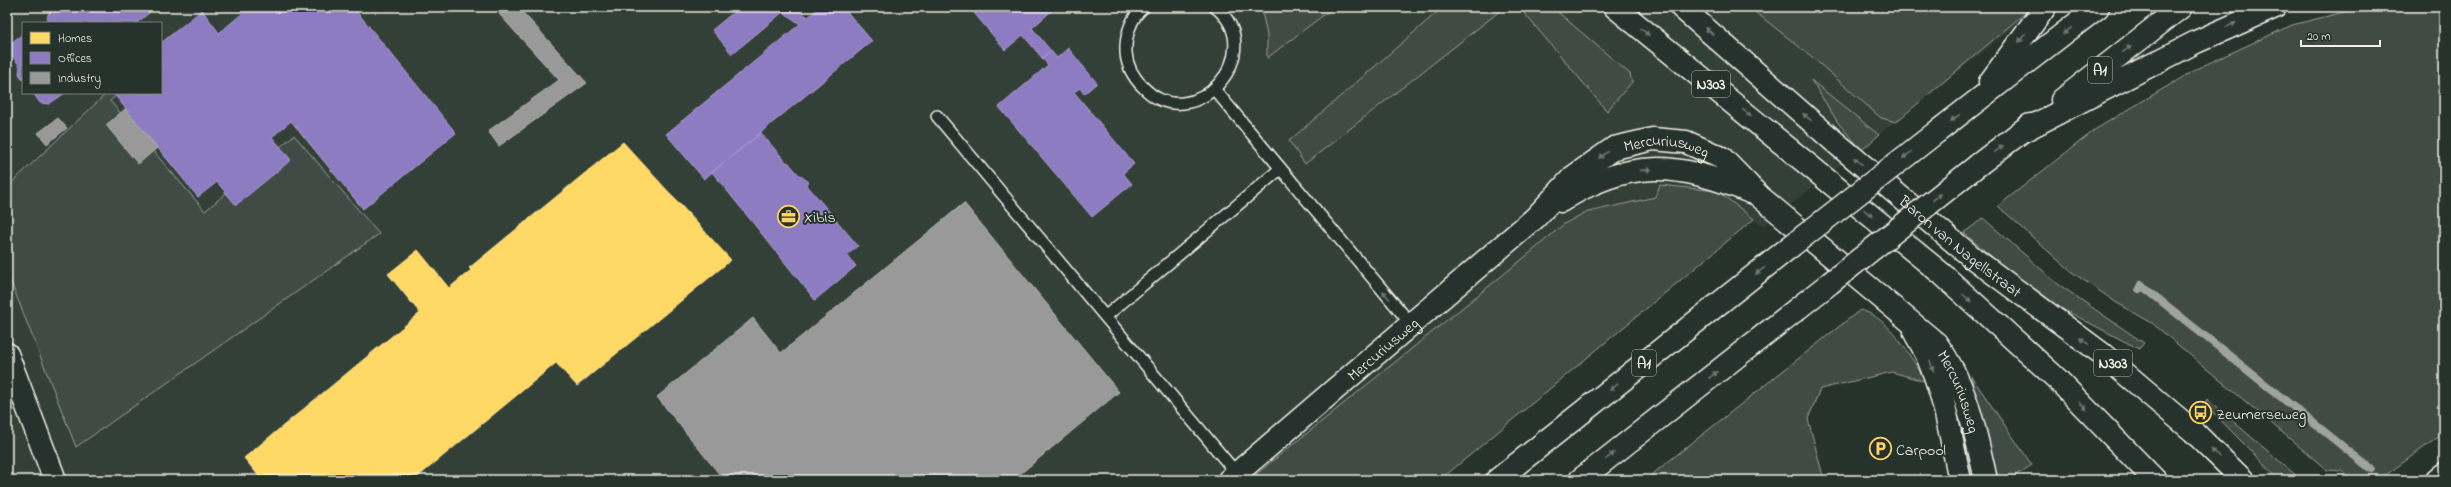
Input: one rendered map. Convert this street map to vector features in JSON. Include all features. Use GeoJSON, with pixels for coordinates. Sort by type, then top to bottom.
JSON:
{"type":"FeatureCollection","features":[{"type":"Feature","properties":{"kind":"main road","name":"N303"},"geometry":{"type":"LineString","coordinates":[[1615,7],[1942,274],[2056,378],[2155,480]]}},
{"type":"Feature","properties":{"kind":"main road","name":"Baron van Nagellstraat"},"geometry":{"type":"LineString","coordinates":[[1681,7],[1836,143],[1973,258],[2101,353],[2193,431],[2243,480]]}},
{"type":"Feature","properties":{"kind":"main road","name":"A1"},"geometry":{"type":"LineString","coordinates":[[1972,105],[2046,7]]}},
{"type":"Feature","properties":{"kind":"main road","name":"A1"},"geometry":{"type":"LineString","coordinates":[[1497,480],[1790,247],[2098,7]]}},
{"type":"Feature","properties":{"kind":"main road","name":"A1"},"geometry":{"type":"LineString","coordinates":[[1580,480],[1978,164],[2181,7]]}},
{"type":"Feature","properties":{"kind":"main road","name":"A1"},"geometry":{"type":"LineString","coordinates":[[2019,133],[2196,42],[2275,7]]}},
{"type":"Feature","properties":{"kind":"main road","name":"Mercuriusweg"},"geometry":{"type":"LineString","coordinates":[[1233,477],[1535,218],[1573,177],[1614,148],[1654,138],[1686,142],[1722,158],[1759,196],[1936,343],[1959,380],[1974,422],[1986,480]]}},
{"type":"Feature","properties":{"kind":"main road","name":"Mercuriusweg"},"geometry":{"type":"LineString","coordinates":[[1535,218],[1581,188],[1621,172],[1653,169],[1680,170],[1714,176],[1759,196]]}},
{"type":"Feature","properties":{"kind":"main road","name":"Mercuriusweg"},"geometry":{"type":"LineString","coordinates":[[1907,320],[1925,350],[1935,374],[1942,396],[1960,480]]}},
{"type":"Feature","properties":{"kind":"main road"},"geometry":{"type":"LineString","coordinates":[[7,354],[55,480]]}},
{"type":"Feature","properties":{"kind":"main road"},"geometry":{"type":"LineString","coordinates":[[2437,480],[2444,474]]}},
{"type":"Feature","properties":{"kind":"lane"},"geometry":{"type":"LineString","coordinates":[[1144,7],[1130,26],[1126,43],[1127,62],[1134,78],[1147,92],[1163,100],[1182,103],[1199,99],[1215,90],[1226,76],[1233,60],[1234,42],[1230,25],[1215,7]]}},
{"type":"Feature","properties":{"kind":"lane"},"geometry":{"type":"LineString","coordinates":[[1215,90],[1411,324]]}},
{"type":"Feature","properties":{"kind":"lane"},"geometry":{"type":"LineString","coordinates":[[937,116],[1106,316],[1233,477]]}},
{"type":"Feature","properties":{"kind":"lane"},"geometry":{"type":"LineString","coordinates":[[1106,316],[1280,169]]}},
{"type":"Feature","properties":{"kind":"shaded area"},"geometry":{"type":"Polygon","coordinates":[[[7,7],[2039,7],[1764,226],[1753,219],[1425,480],[7,480],[7,7]]]}},
{"type":"Feature","properties":{"kind":"shaded area"},"geometry":{"type":"Polygon","coordinates":[[[1261,7],[1334,7],[1267,58],[1267,35],[1261,7]]]}},
{"type":"Feature","properties":{"kind":"shaded area"},"geometry":{"type":"Polygon","coordinates":[[[1443,7],[1505,7],[1305,164],[1289,141],[1443,7]]]}},
{"type":"Feature","properties":{"kind":"shaded area"},"geometry":{"type":"Polygon","coordinates":[[[1519,7],[1552,7],[1630,74],[1632,82],[1607,111],[1519,7]]]}},
{"type":"Feature","properties":{"kind":"shaded area"},"geometry":{"type":"Polygon","coordinates":[[[1749,7],[2032,7],[1896,122],[1881,118],[1812,57],[1749,7]]]}},
{"type":"Feature","properties":{"kind":"shaded area"},"geometry":{"type":"Polygon","coordinates":[[[2364,7],[2444,7],[2444,433],[2379,480],[2354,480],[2342,471],[2327,470],[2152,323],[2117,303],[2069,270],[1998,206],[2096,129],[2198,68],[2292,25],[2364,7]]]}},
{"type":"Feature","properties":{"kind":"shaded area"},"geometry":{"type":"Polygon","coordinates":[[[1811,80],[1879,135],[1862,150],[1839,124],[1811,80]]]}},
{"type":"Feature","properties":{"kind":"shaded area"},"geometry":{"type":"Polygon","coordinates":[[[106,94],[118,94],[110,101],[205,211],[294,135],[379,234],[76,447],[7,272],[7,187],[106,94]]]}},
{"type":"Feature","properties":{"kind":"shaded area"},"geometry":{"type":"Polygon","coordinates":[[[1660,185],[1717,191],[1754,219],[1440,480],[1249,480],[1564,224],[1584,213],[1655,197],[1660,185]]]}},
{"type":"Feature","properties":{"kind":"shaded area"},"geometry":{"type":"Polygon","coordinates":[[[1983,218],[2058,284],[2144,343],[2139,349],[2038,296],[1964,233],[1983,218]]]}},
{"type":"Feature","properties":{"kind":"shaded area"},"geometry":{"type":"Polygon","coordinates":[[[1860,310],[1871,314],[1890,330],[1907,351],[1927,382],[1892,372],[1820,389],[1808,419],[1824,480],[1645,480],[1860,310]]]}},
{"type":"Feature","properties":{"kind":"shaded area"},"geometry":{"type":"Polygon","coordinates":[[[1971,376],[2032,465],[2014,476],[1993,480],[1971,376]]]}},
{"type":"Feature","properties":{"kind":"shaded area"},"geometry":{"type":"Polygon","coordinates":[[[2207,399],[2298,477],[2295,480],[2279,480],[2205,404],[2207,399]]]}},
{"type":"Feature","properties":{"kind":"building: Homes"},"geometry":{"type":"Polygon","coordinates":[[[623,142],[731,260],[577,386],[556,363],[414,480],[262,480],[244,458],[420,313],[388,274],[418,250],[449,288],[471,270],[469,268],[623,142]]]}},
{"type":"Feature","properties":{"kind":"building: Offices"},"geometry":{"type":"Polygon","coordinates":[[[58,7],[156,7],[138,22],[47,22],[48,14],[58,7]]]}},
{"type":"Feature","properties":{"kind":"building: Offices"},"geometry":{"type":"Polygon","coordinates":[[[250,7],[353,7],[456,133],[363,209],[291,121],[272,137],[291,160],[236,205],[217,182],[198,197],[114,94],[162,94],[162,42],[202,10],[219,33],[250,7]]]}},
{"type":"Feature","properties":{"kind":"building: Offices"},"geometry":{"type":"Polygon","coordinates":[[[740,7],[794,7],[808,17],[820,7],[843,7],[872,41],[704,179],[666,134],[800,24],[783,12],[732,54],[712,30],[740,7]]]}},
{"type":"Feature","properties":{"kind":"building: Offices"},"geometry":{"type":"Polygon","coordinates":[[[969,7],[1056,7],[1032,28],[1051,51],[1042,58],[1023,35],[1005,50],[969,7]]]}},
{"type":"Feature","properties":{"kind":"building: Offices"},"geometry":{"type":"Polygon","coordinates":[[[22,36],[22,78],[19,74],[20,66],[9,52],[11,43],[22,36]]]}},
{"type":"Feature","properties":{"kind":"building: Offices"},"geometry":{"type":"Polygon","coordinates":[[[1068,48],[1097,83],[1084,94],[1080,88],[1074,92],[1134,164],[1123,173],[1132,184],[1092,217],[999,107],[1048,65],[1042,58],[1051,51],[1057,58],[1068,48]]]}},
{"type":"Feature","properties":{"kind":"building: Offices"},"geometry":{"type":"Polygon","coordinates":[[[34,94],[64,94],[49,104],[40,103],[34,94]]]}},
{"type":"Feature","properties":{"kind":"building: Offices"},"geometry":{"type":"Polygon","coordinates":[[[761,133],[787,163],[788,162],[798,174],[809,182],[806,184],[858,246],[847,255],[856,266],[815,300],[712,172],[761,133]]]}},
{"type":"Feature","properties":{"kind":"building: Industry"},"geometry":{"type":"Polygon","coordinates":[[[508,7],[518,7],[587,83],[499,146],[488,131],[559,80],[499,14],[508,7]]]}},
{"type":"Feature","properties":{"kind":"building: Industry"},"geometry":{"type":"Polygon","coordinates":[[[125,109],[157,148],[138,164],[106,125],[125,109]]]}},
{"type":"Feature","properties":{"kind":"building: Industry"},"geometry":{"type":"Polygon","coordinates":[[[58,118],[67,128],[47,144],[38,133],[58,118]]]}},
{"type":"Feature","properties":{"kind":"building: Industry"},"geometry":{"type":"Polygon","coordinates":[[[964,203],[1119,392],[1013,480],[724,480],[657,397],[753,318],[781,353],[964,203]]]}},
{"type":"Feature","properties":{"kind":"waterway"},"geometry":{"type":"LineString","coordinates":[[2139,289],[2141,285],[2371,469]]}},
{"type":"Feature","properties":{"kind":"place","name":"Xibis"},"geometry":{"type":"Point","coordinates":[788,216]}},
{"type":"Feature","properties":{"kind":"place","name":"Zeumerseweg"},"geometry":{"type":"Point","coordinates":[2201,413]}},
{"type":"Feature","properties":{"kind":"place","name":"Carpool"},"geometry":{"type":"Point","coordinates":[1880,449]}}]}
